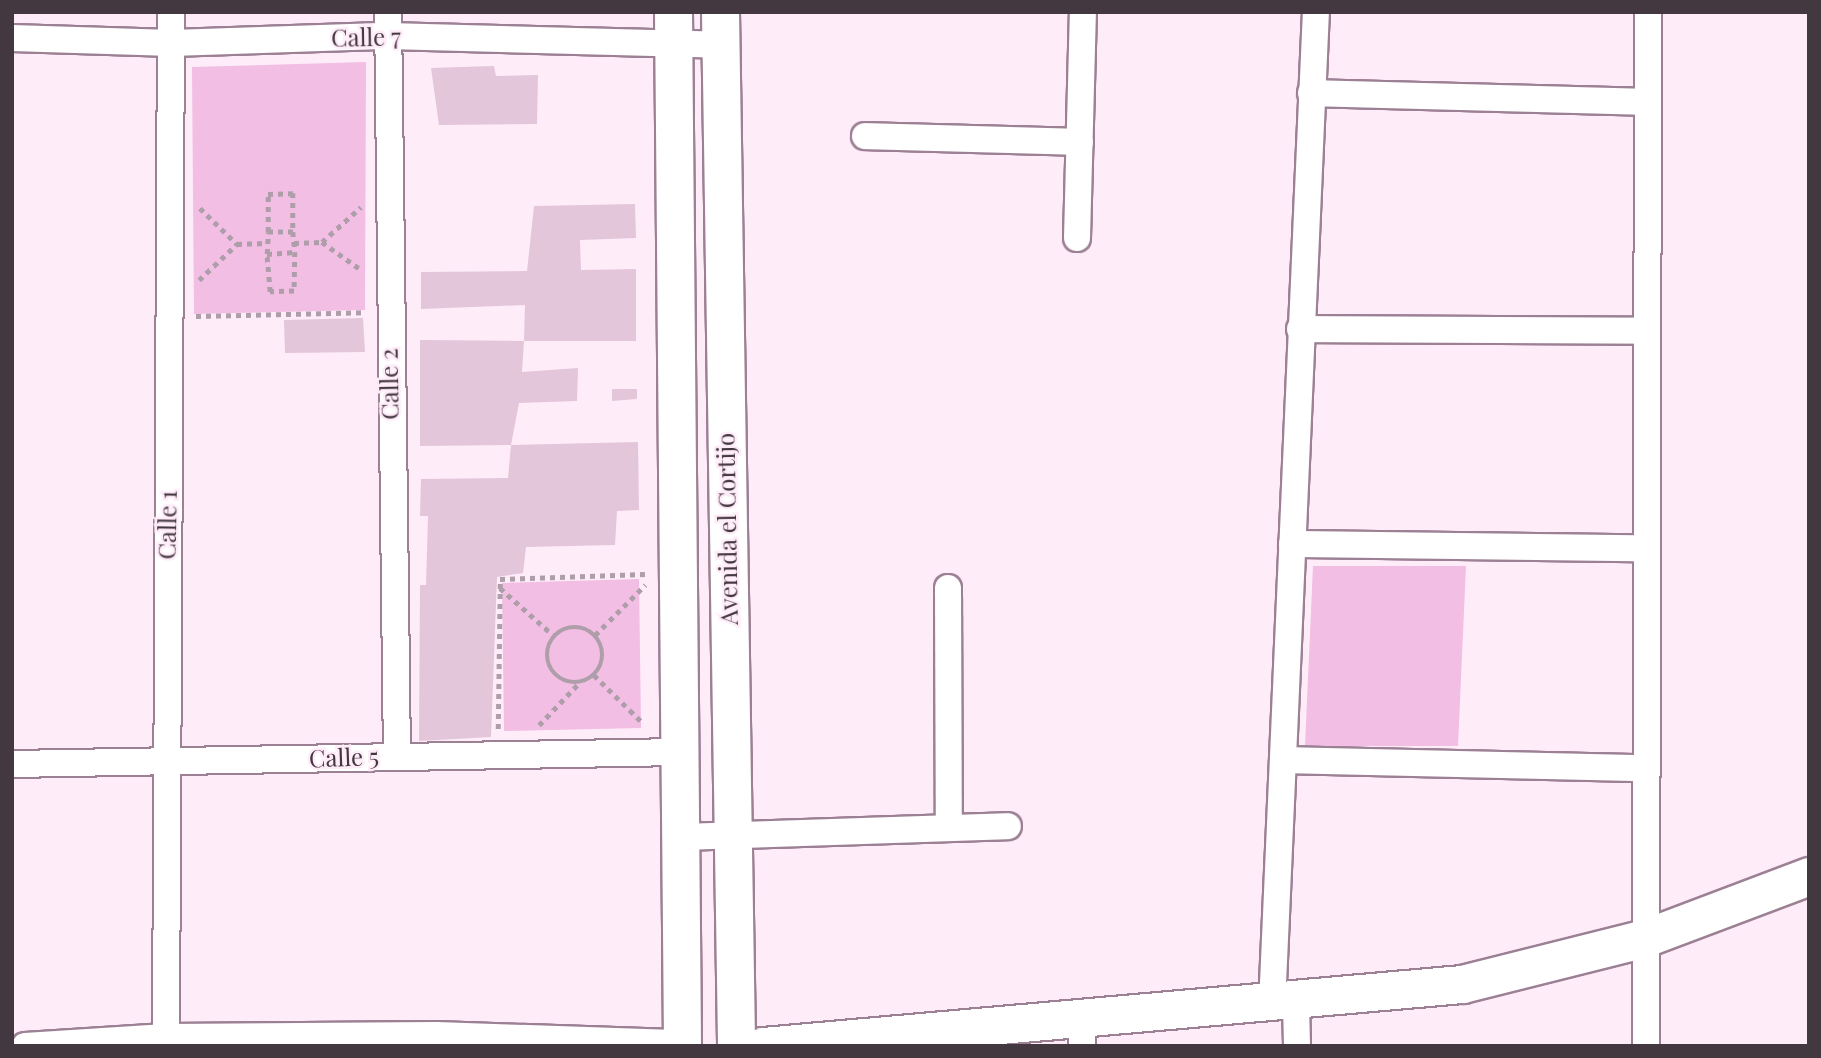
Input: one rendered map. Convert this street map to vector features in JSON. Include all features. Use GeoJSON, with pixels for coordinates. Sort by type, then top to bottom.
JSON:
{"type":"FeatureCollection","features":[{"type":"Feature","properties":{"kind":"street","name":"Calle 1"},"geometry":{"type":"LineString","coordinates":[[166,1037],[164,764],[171,12]]}},
{"type":"Feature","properties":{"kind":"street"},"geometry":{"type":"LineString","coordinates":[[1077,238],[1083,12]]}},
{"type":"Feature","properties":{"kind":"street"},"geometry":{"type":"LineString","coordinates":[[1297,1046],[1284,1005],[1283,760],[1316,12]]}},
{"type":"Feature","properties":{"kind":"street"},"geometry":{"type":"LineString","coordinates":[[1646,1046],[1642,548],[1648,12]]}},
{"type":"Feature","properties":{"kind":"street","name":"Calle 7"},"geometry":{"type":"LineString","coordinates":[[12,38],[172,43],[388,24],[720,28]]}},
{"type":"Feature","properties":{"kind":"street","name":"Calle 2"},"geometry":{"type":"LineString","coordinates":[[388,24],[387,312],[397,755]]}},
{"type":"Feature","properties":{"kind":"street"},"geometry":{"type":"LineString","coordinates":[[25,1046],[166,1037],[692,1045],[676,738],[673,27]]}},
{"type":"Feature","properties":{"kind":"street","name":"Avenida el Cortijo"},"geometry":{"type":"LineString","coordinates":[[720,28],[736,1046]]}},
{"type":"Feature","properties":{"kind":"street"},"geometry":{"type":"LineString","coordinates":[[1311,93],[1648,102]]}},
{"type":"Feature","properties":{"kind":"street"},"geometry":{"type":"LineString","coordinates":[[865,136],[1080,142]]}},
{"type":"Feature","properties":{"kind":"street"},"geometry":{"type":"LineString","coordinates":[[1300,329],[1644,331]]}},
{"type":"Feature","properties":{"kind":"street"},"geometry":{"type":"LineString","coordinates":[[1292,544],[1642,548]]}},
{"type":"Feature","properties":{"kind":"street"},"geometry":{"type":"LineString","coordinates":[[948,588],[948,828]]}},
{"type":"Feature","properties":{"kind":"street","name":"Calle 5"},"geometry":{"type":"LineString","coordinates":[[12,764],[164,764],[397,755],[533,757],[676,738]]}},
{"type":"Feature","properties":{"kind":"street"},"geometry":{"type":"LineString","coordinates":[[1283,760],[1643,768]]}},
{"type":"Feature","properties":{"kind":"street"},"geometry":{"type":"LineString","coordinates":[[680,837],[1008,827]]}},
{"type":"Feature","properties":{"kind":"street"},"geometry":{"type":"LineString","coordinates":[[763,1046],[1082,1034],[1284,1005],[1462,984],[1645,938],[1809,876]]}},
{"type":"Feature","properties":{"kind":"path"},"geometry":{"type":"LineString","coordinates":[[293,192],[293,232],[293,291],[270,292],[267,254],[268,194],[293,192]]}},
{"type":"Feature","properties":{"kind":"path"},"geometry":{"type":"LineString","coordinates":[[294,243],[322,242],[368,201],[387,201]]}},
{"type":"Feature","properties":{"kind":"path"},"geometry":{"type":"LineString","coordinates":[[196,204],[237,244]]}},
{"type":"Feature","properties":{"kind":"path"},"geometry":{"type":"LineString","coordinates":[[268,232],[293,232]]}},
{"type":"Feature","properties":{"kind":"path"},"geometry":{"type":"LineString","coordinates":[[322,242],[359,271],[387,272]]}},
{"type":"Feature","properties":{"kind":"path"},"geometry":{"type":"LineString","coordinates":[[198,281],[237,244],[267,243]]}},
{"type":"Feature","properties":{"kind":"path"},"geometry":{"type":"LineString","coordinates":[[267,254],[295,252]]}},
{"type":"Feature","properties":{"kind":"path"},"geometry":{"type":"LineString","coordinates":[[169,317],[387,312]]}},
{"type":"Feature","properties":{"kind":"path"},"geometry":{"type":"LineString","coordinates":[[498,756],[500,579],[674,579]]}},
{"type":"Feature","properties":{"kind":"path"},"geometry":{"type":"LineString","coordinates":[[595,635],[639,585],[674,579]]}},
{"type":"Feature","properties":{"kind":"path"},"geometry":{"type":"LineString","coordinates":[[499,588],[554,636]]}},
{"type":"Feature","properties":{"kind":"path"},"geometry":{"type":"LineString","coordinates":[[533,757],[534,730],[579,682],[594,675],[603,659],[595,635],[575,626],[554,636],[546,657],[557,678],[579,682]]}},
{"type":"Feature","properties":{"kind":"path"},"geometry":{"type":"LineString","coordinates":[[594,675],[641,723],[676,738]]}},
{"type":"Feature","properties":{"kind":"shaded area"},"geometry":{"type":"Polygon","coordinates":[[[366,62],[365,310],[194,314],[192,67],[366,62]]]}},
{"type":"Feature","properties":{"kind":"shaded area"},"geometry":{"type":"Polygon","coordinates":[[[1313,566],[1466,566],[1458,746],[1305,746],[1313,566]]]}},
{"type":"Feature","properties":{"kind":"shaded area"},"geometry":{"type":"Polygon","coordinates":[[[639,579],[641,728],[504,731],[502,583],[639,579]]]}},
{"type":"Feature","properties":{"kind":"building"},"geometry":{"type":"Polygon","coordinates":[[[494,66],[496,76],[538,75],[537,124],[439,125],[431,68],[494,66]]]}},
{"type":"Feature","properties":{"kind":"building"},"geometry":{"type":"Polygon","coordinates":[[[635,204],[636,238],[580,240],[581,270],[636,269],[636,341],[524,341],[525,305],[421,309],[421,272],[527,271],[534,206],[635,204]]]}},
{"type":"Feature","properties":{"kind":"building"},"geometry":{"type":"Polygon","coordinates":[[[363,318],[365,352],[285,353],[284,320],[363,318]]]}},
{"type":"Feature","properties":{"kind":"building"},"geometry":{"type":"Polygon","coordinates":[[[420,340],[524,341],[522,372],[578,368],[577,401],[519,403],[511,445],[420,446],[420,340]]]}},
{"type":"Feature","properties":{"kind":"building"},"geometry":{"type":"Polygon","coordinates":[[[612,389],[637,389],[637,399],[612,401],[612,389]]]}},
{"type":"Feature","properties":{"kind":"building"},"geometry":{"type":"Polygon","coordinates":[[[638,442],[639,510],[617,511],[615,545],[526,547],[523,573],[497,577],[491,737],[419,741],[420,585],[426,585],[428,516],[420,516],[421,479],[508,478],[511,445],[638,442]]]}}]}
